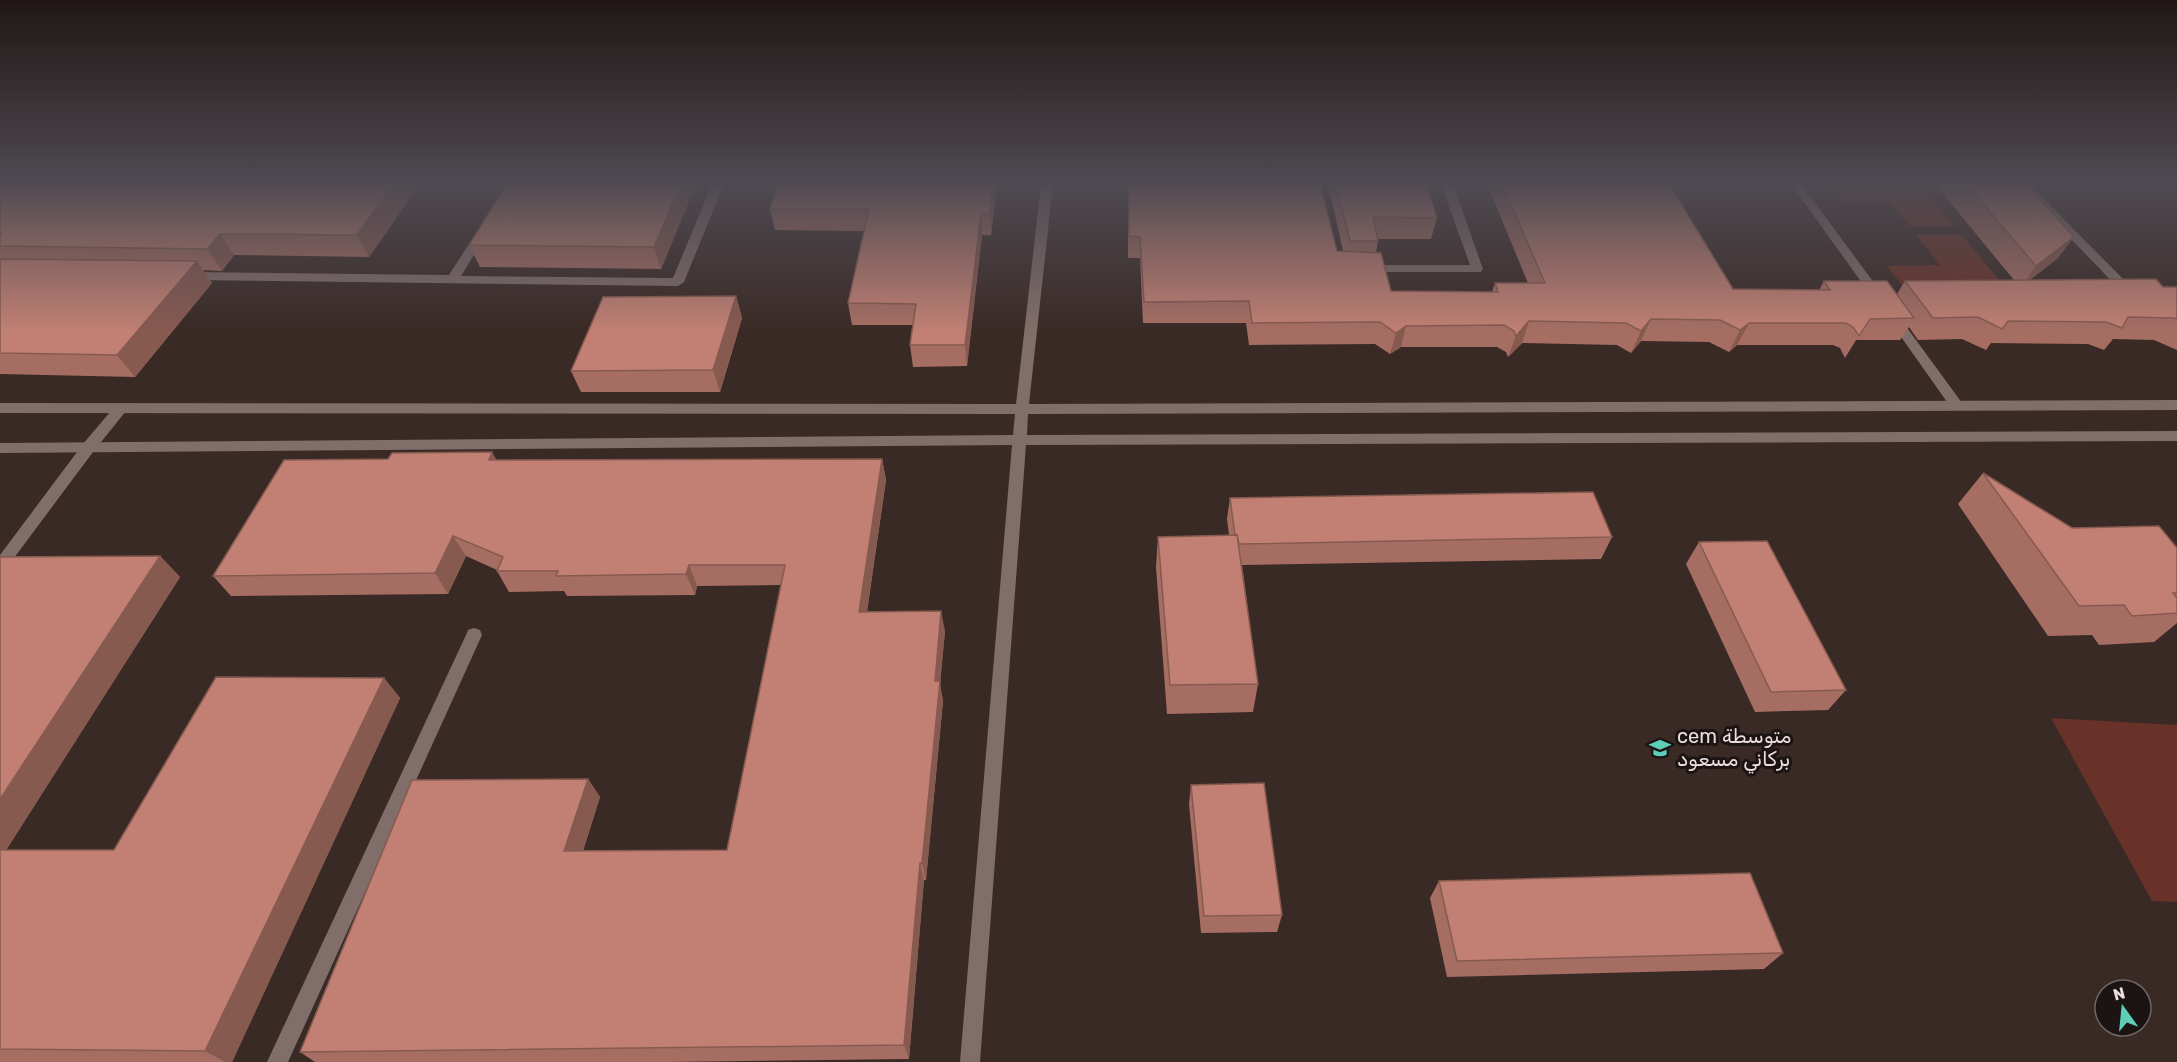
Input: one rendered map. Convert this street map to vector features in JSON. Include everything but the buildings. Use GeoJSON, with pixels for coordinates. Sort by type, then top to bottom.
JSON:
{"type":"FeatureCollection","features":[{"type":"Feature","properties":{"kind":"main road"},"geometry":{"type":"LineString","coordinates":[[453,279],[481,234]]}},
{"type":"Feature","properties":{"kind":"main road"},"geometry":{"type":"LineString","coordinates":[[179,276],[678,282],[698,234]]}},
{"type":"Feature","properties":{"kind":"main road"},"geometry":{"type":"LineString","coordinates":[[970,1062],[1022,409],[1041,234]]}},
{"type":"Feature","properties":{"kind":"main road"},"geometry":{"type":"LineString","coordinates":[[1351,269],[1477,269],[1464,234]]}},
{"type":"Feature","properties":{"kind":"main road"},"geometry":{"type":"LineString","coordinates":[[1832,234],[1957,406]]}},
{"type":"Feature","properties":{"kind":"main road"},"geometry":{"type":"LineString","coordinates":[[2072,234],[2128,291]]}},
{"type":"Feature","properties":{"kind":"main road"},"geometry":{"type":"LineString","coordinates":[[0,408],[1022,409],[2177,405]]}},
{"type":"Feature","properties":{"kind":"main road"},"geometry":{"type":"LineString","coordinates":[[0,566],[88,448],[121,408]]}},
{"type":"Feature","properties":{"kind":"main road"},"geometry":{"type":"LineString","coordinates":[[0,448],[1021,440],[2177,436]]}},
{"type":"Feature","properties":{"kind":"main road"},"geometry":{"type":"LineString","coordinates":[[277,1062],[474,635]]}},
{"type":"Feature","properties":{"kind":"shaded area"},"geometry":{"type":"Polygon","coordinates":[[[1916,235],[1962,235],[2011,294],[1909,294],[1887,266],[1940,265],[1916,235]]]}},
{"type":"Feature","properties":{"kind":"shaded area"},"geometry":{"type":"Polygon","coordinates":[[[2051,718],[2177,725],[2177,902],[2152,901],[2051,718]]]}},
{"type":"Feature","properties":{"kind":"place","name":"cem متوسطة بركاني مسعود"},"geometry":{"type":"Point","coordinates":[1660,748]}}]}
